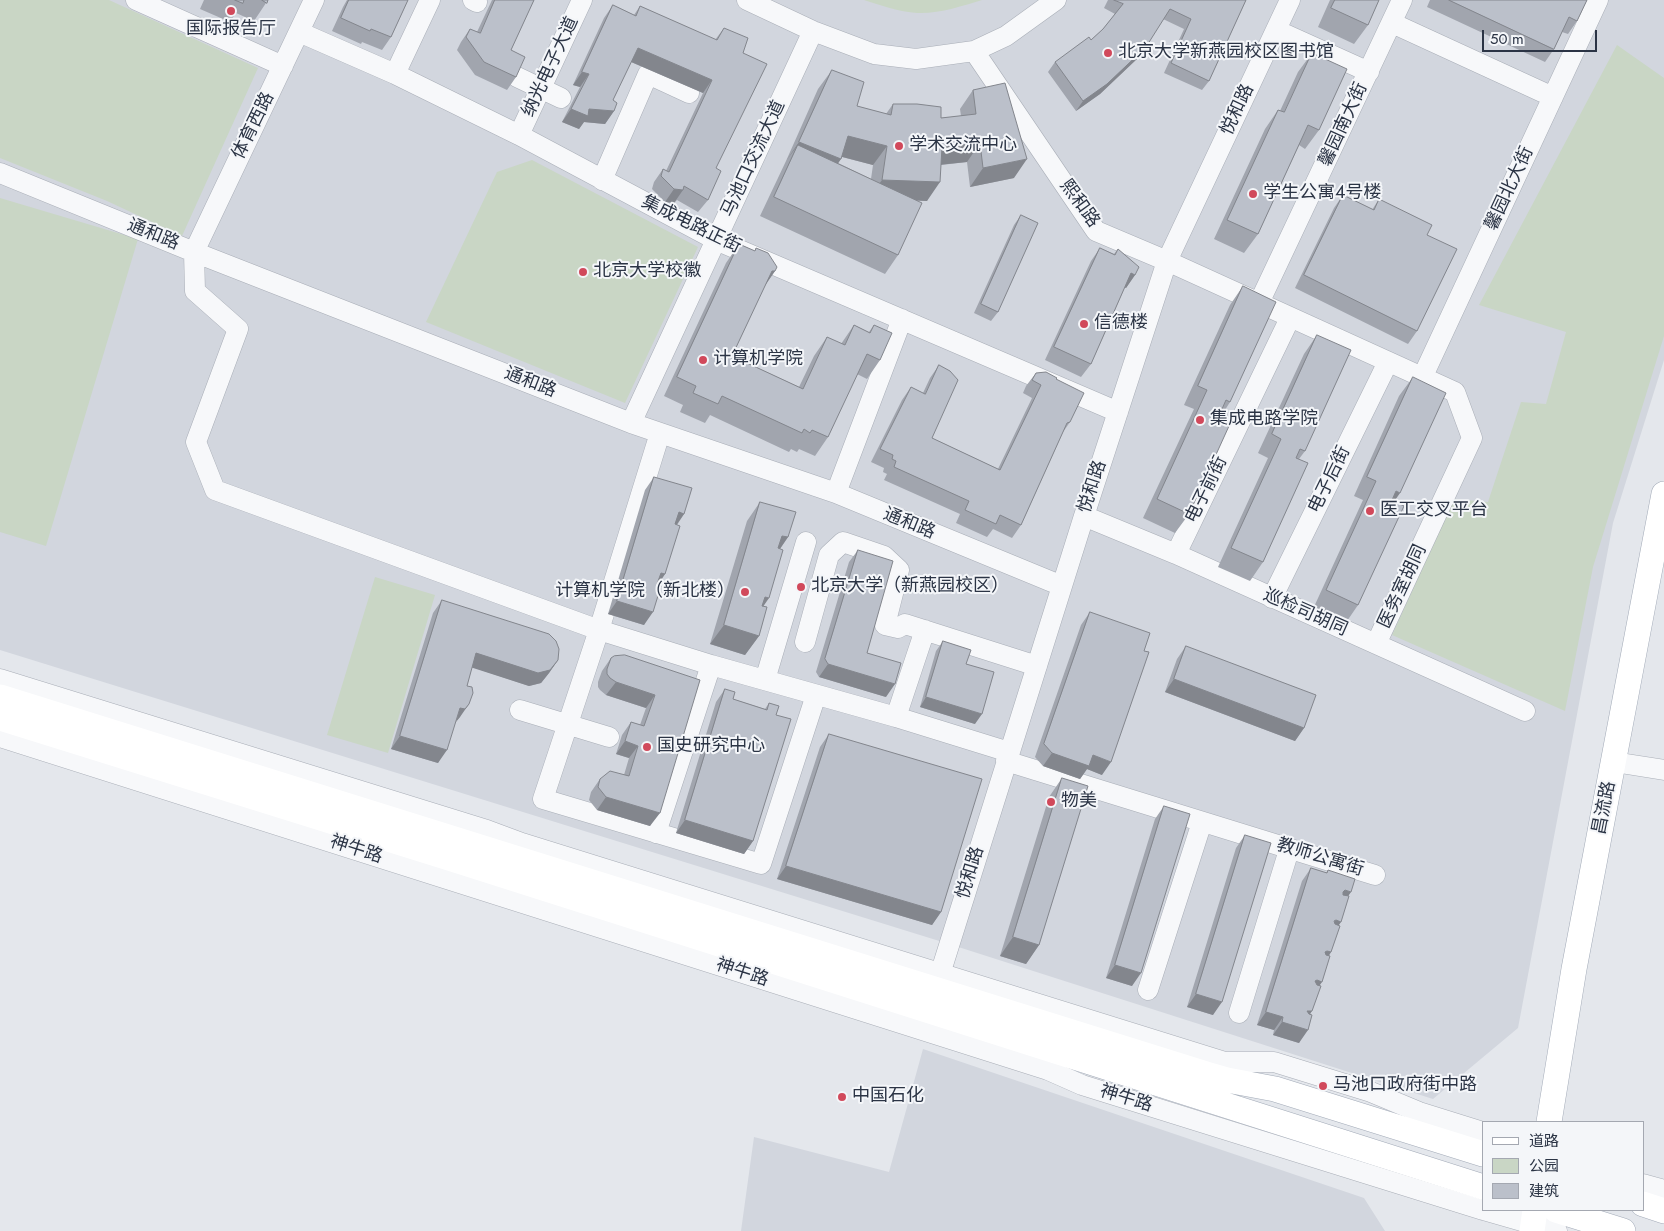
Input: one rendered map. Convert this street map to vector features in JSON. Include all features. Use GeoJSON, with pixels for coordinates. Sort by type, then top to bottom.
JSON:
{"type":"FeatureCollection","features":[{"type":"Feature","properties":{"kind":"main road","name":"昌流路"},"geometry":{"type":"LineString","coordinates":[[1549,1121],[1574,969],[1664,494]]}},
{"type":"Feature","properties":{"kind":"main road"},"geometry":{"type":"LineString","coordinates":[[0,697],[938,982],[1206,1074],[1275,1089],[1482,1154]]}},
{"type":"Feature","properties":{"kind":"main road","name":"神牛路"},"geometry":{"type":"LineString","coordinates":[[0,718],[474,866],[1482,1186]]}},
{"type":"Feature","properties":{"kind":"main road"},"geometry":{"type":"LineString","coordinates":[[1644,1204],[1664,1211]]}},
{"type":"Feature","properties":{"kind":"main road"},"geometry":{"type":"LineString","coordinates":[[1559,1211],[1623,1231]]}},
{"type":"Feature","properties":{"kind":"street"},"geometry":{"type":"LineString","coordinates":[[136,0],[283,66]]}},
{"type":"Feature","properties":{"kind":"street","name":"体育西路"},"geometry":{"type":"LineString","coordinates":[[194,252],[314,0]]}},
{"type":"Feature","properties":{"kind":"street"},"geometry":{"type":"LineString","coordinates":[[395,74],[430,0]]}},
{"type":"Feature","properties":{"kind":"street","name":"纳光电子大道"},"geometry":{"type":"LineString","coordinates":[[519,135],[582,0]]}},
{"type":"Feature","properties":{"kind":"street"},"geometry":{"type":"LineString","coordinates":[[747,0],[813,31],[874,54],[916,59],[974,51],[1006,36],[1056,0]]}},
{"type":"Feature","properties":{"kind":"street","name":"悦和路"},"geometry":{"type":"LineString","coordinates":[[938,982],[1084,516],[1167,261],[1290,0]]}},
{"type":"Feature","properties":{"kind":"street","name":"馨园南大街"},"geometry":{"type":"LineString","coordinates":[[1259,303],[1402,0]]}},
{"type":"Feature","properties":{"kind":"street","name":"馨园北大街"},"geometry":{"type":"LineString","coordinates":[[1422,378],[1598,0]]}},
{"type":"Feature","properties":{"kind":"street"},"geometry":{"type":"LineString","coordinates":[[1392,23],[1553,97]]}},
{"type":"Feature","properties":{"kind":"street"},"geometry":{"type":"LineString","coordinates":[[1276,30],[1369,72]]}},
{"type":"Feature","properties":{"kind":"street","name":"马池口交流大道"},"geometry":{"type":"LineString","coordinates":[[631,423],[813,31]]}},
{"type":"Feature","properties":{"kind":"street","name":"集成电路正街"},"geometry":{"type":"LineString","coordinates":[[299,32],[395,74],[519,135],[716,240],[1118,412]]}},
{"type":"Feature","properties":{"kind":"street","name":"熙和路"},"geometry":{"type":"LineString","coordinates":[[974,51],[1096,231],[1167,261],[1455,392]]}},
{"type":"Feature","properties":{"kind":"street"},"geometry":{"type":"LineString","coordinates":[[602,180],[648,74],[689,93]]}},
{"type":"Feature","properties":{"kind":"street"},"geometry":{"type":"LineString","coordinates":[[517,78],[561,98]]}},
{"type":"Feature","properties":{"kind":"street","name":"通和路"},"geometry":{"type":"LineString","coordinates":[[0,173],[194,252],[631,423],[836,494],[1062,586]]}},
{"type":"Feature","properties":{"kind":"street","name":"教师公寓街"},"geometry":{"type":"LineString","coordinates":[[194,252],[194,291],[238,329],[196,442],[215,490],[599,630],[711,665],[896,717],[1202,822],[1375,875]]}},
{"type":"Feature","properties":{"kind":"street","name":"电子前街"},"geometry":{"type":"LineString","coordinates":[[1176,554],[1290,318]]}},
{"type":"Feature","properties":{"kind":"street"},"geometry":{"type":"LineString","coordinates":[[836,494],[902,320]]}},
{"type":"Feature","properties":{"kind":"street","name":"电子后街"},"geometry":{"type":"LineString","coordinates":[[1272,598],[1388,362]]}},
{"type":"Feature","properties":{"kind":"street","name":"医务室胡同"},"geometry":{"type":"LineString","coordinates":[[1376,644],[1472,438],[1455,392]]}},
{"type":"Feature","properties":{"kind":"street"},"geometry":{"type":"LineString","coordinates":[[660,433],[569,724],[543,799],[761,864],[816,695]]}},
{"type":"Feature","properties":{"kind":"street","name":"巡检司胡同"},"geometry":{"type":"LineString","coordinates":[[1084,516],[1176,554],[1525,710]]}},
{"type":"Feature","properties":{"kind":"street"},"geometry":{"type":"LineString","coordinates":[[765,680],[806,542]]}},
{"type":"Feature","properties":{"kind":"street"},"geometry":{"type":"LineString","coordinates":[[805,642],[829,555],[843,542],[884,556],[899,570],[885,625],[898,628],[905,624],[1037,666]]}},
{"type":"Feature","properties":{"kind":"street"},"geometry":{"type":"LineString","coordinates":[[896,717],[925,630]]}},
{"type":"Feature","properties":{"kind":"street"},"geometry":{"type":"LineString","coordinates":[[656,833],[711,665]]}},
{"type":"Feature","properties":{"kind":"street"},"geometry":{"type":"LineString","coordinates":[[0,679],[487,830],[938,982],[1225,1062],[1274,1062],[1371,1092],[1419,1112],[1482,1132]]}},
{"type":"Feature","properties":{"kind":"street"},"geometry":{"type":"LineString","coordinates":[[520,710],[609,737]]}},
{"type":"Feature","properties":{"kind":"street","name":"神牛路"},"geometry":{"type":"LineString","coordinates":[[0,738],[1048,1070],[1082,1085],[1482,1210]]}},
{"type":"Feature","properties":{"kind":"street"},"geometry":{"type":"LineString","coordinates":[[1614,762],[1664,770]]}},
{"type":"Feature","properties":{"kind":"street"},"geometry":{"type":"LineString","coordinates":[[1148,990],[1202,822]]}},
{"type":"Feature","properties":{"kind":"street"},"geometry":{"type":"LineString","coordinates":[[1239,1013],[1289,850]]}},
{"type":"Feature","properties":{"kind":"street"},"geometry":{"type":"LineString","coordinates":[[1644,1184],[1664,1190]]}},
{"type":"Feature","properties":{"kind":"street","name":"神牛路"},"geometry":{"type":"LineString","coordinates":[[1487,1211],[1533,1222],[1557,1231]]}},
{"type":"Feature","properties":{"kind":"shaded area","name":"北京大学（新燕园校区）"},"geometry":{"type":"Polygon","coordinates":[[[0,0],[1664,0],[1664,360],[1613,523],[1518,1028],[1433,1099],[949,944],[0,650],[0,0]]]}},
{"type":"Feature","properties":{"kind":"shaded area"},"geometry":{"type":"Polygon","coordinates":[[[923,1049],[1364,1198],[1385,1231],[741,1231],[754,1137],[889,1172],[923,1049]]]}},
{"type":"Feature","properties":{"kind":"green space"},"geometry":{"type":"Polygon","coordinates":[[[0,0],[109,0],[258,68],[182,236],[107,201],[0,158],[0,0]]]}},
{"type":"Feature","properties":{"kind":"green space"},"geometry":{"type":"Polygon","coordinates":[[[864,0],[982,0],[942,11],[917,13],[897,10],[864,0]]]}},
{"type":"Feature","properties":{"kind":"green space"},"geometry":{"type":"Polygon","coordinates":[[[1617,45],[1664,78],[1664,336],[1593,567],[1565,711],[1392,635],[1454,499],[1488,502],[1521,402],[1546,404],[1566,332],[1479,305],[1617,45]]]}},
{"type":"Feature","properties":{"kind":"green space"},"geometry":{"type":"Polygon","coordinates":[[[532,160],[698,247],[625,403],[426,322],[497,172],[532,160]]]}},
{"type":"Feature","properties":{"kind":"green space"},"geometry":{"type":"Polygon","coordinates":[[[0,198],[138,239],[46,546],[0,532],[0,198]]]}},
{"type":"Feature","properties":{"kind":"green space"},"geometry":{"type":"Polygon","coordinates":[[[375,577],[435,595],[388,753],[327,735],[375,577]]]}},
{"type":"Feature","properties":{"kind":"building"},"geometry":{"type":"Polygon","coordinates":[[[349,0],[408,0],[391,37],[371,29],[370,31],[341,18],[349,0]]]}},
{"type":"Feature","properties":{"kind":"building"},"geometry":{"type":"Polygon","coordinates":[[[495,0],[534,0],[511,50],[525,57],[516,77],[484,62],[466,37],[470,29],[480,33],[495,0]]]}},
{"type":"Feature","properties":{"kind":"building","name":"北京大学新燕园校区图书馆"},"geometry":{"type":"Polygon","coordinates":[[[1114,0],[1246,0],[1209,81],[1171,63],[1191,19],[1170,9],[1146,47],[1107,84],[1083,101],[1055,62],[1089,37],[1091,40],[1103,29],[1123,4],[1114,0]]]}},
{"type":"Feature","properties":{"kind":"building"},"geometry":{"type":"Polygon","coordinates":[[[1335,0],[1379,0],[1368,25],[1331,8],[1335,0]]]}},
{"type":"Feature","properties":{"kind":"building"},"geometry":{"type":"Polygon","coordinates":[[[1449,0],[1587,0],[1577,21],[1569,17],[1554,49],[1449,0]]]}},
{"type":"Feature","properties":{"kind":"building"},"geometry":{"type":"Polygon","coordinates":[[[613,5],[636,16],[640,6],[717,40],[724,28],[748,38],[743,53],[767,64],[716,168],[721,171],[708,200],[684,186],[683,190],[674,189],[661,176],[663,169],[669,172],[712,80],[638,48],[613,100],[617,103],[614,111],[589,109],[588,116],[571,109],[589,74],[582,72],[613,5]]]}},
{"type":"Feature","properties":{"kind":"building","name":"学生公寓4号楼"},"geometry":{"type":"Polygon","coordinates":[[[1312,53],[1347,69],[1319,130],[1308,125],[1258,234],[1227,220],[1278,110],[1284,112],[1312,53]]]}},
{"type":"Feature","properties":{"kind":"building"},"geometry":{"type":"Polygon","coordinates":[[[832,70],[864,82],[857,106],[891,115],[893,104],[941,107],[941,118],[976,114],[973,90],[1005,83],[1027,159],[983,168],[980,143],[942,147],[940,182],[882,180],[887,146],[848,136],[841,159],[799,142],[832,70]]]}},
{"type":"Feature","properties":{"kind":"building"},"geometry":{"type":"Polygon","coordinates":[[[798,145],[922,203],[898,255],[774,197],[798,145]]]}},
{"type":"Feature","properties":{"kind":"building"},"geometry":{"type":"Polygon","coordinates":[[[1343,195],[1374,210],[1379,199],[1432,225],[1427,235],[1457,249],[1417,331],[1304,275],[1343,195]]]}},
{"type":"Feature","properties":{"kind":"building"},"geometry":{"type":"Polygon","coordinates":[[[1021,215],[1038,223],[998,312],[981,304],[1021,215]]]}},
{"type":"Feature","properties":{"kind":"building","name":"计算机学院"},"geometry":{"type":"Polygon","coordinates":[[[739,244],[755,251],[756,248],[768,253],[777,267],[775,271],[772,271],[732,356],[803,389],[827,337],[845,345],[854,325],[870,333],[874,325],[892,333],[880,360],[867,354],[828,437],[812,430],[810,433],[804,429],[802,433],[722,396],[718,404],[693,393],[696,386],[677,377],[739,244]]]}},
{"type":"Feature","properties":{"kind":"building","name":"信德楼"},"geometry":{"type":"Polygon","coordinates":[[[1100,248],[1115,255],[1118,249],[1139,267],[1135,275],[1131,273],[1091,364],[1054,347],[1100,248]]]}},
{"type":"Feature","properties":{"kind":"building","name":"集成电路学院"},"geometry":{"type":"Polygon","coordinates":[[[1243,286],[1276,302],[1230,402],[1226,400],[1222,409],[1234,415],[1189,514],[1157,499],[1207,390],[1198,386],[1243,286]]]}},
{"type":"Feature","properties":{"kind":"building"},"geometry":{"type":"Polygon","coordinates":[[[1317,335],[1351,350],[1305,451],[1300,449],[1296,458],[1308,463],[1263,562],[1231,548],[1281,439],[1272,434],[1317,335]]]}},
{"type":"Feature","properties":{"kind":"building"},"geometry":{"type":"Polygon","coordinates":[[[939,365],[950,371],[958,380],[932,438],[1000,470],[1041,385],[1032,380],[1036,373],[1046,372],[1084,393],[1070,422],[1067,423],[1021,525],[1000,515],[996,524],[965,510],[969,501],[894,467],[896,461],[892,459],[893,455],[880,449],[911,387],[925,394],[939,365]]]}},
{"type":"Feature","properties":{"kind":"building","name":"医工交叉平台"},"geometry":{"type":"Polygon","coordinates":[[[1413,377],[1446,393],[1400,493],[1396,491],[1392,500],[1404,506],[1358,605],[1326,590],[1376,481],[1367,477],[1413,377]]]}},
{"type":"Feature","properties":{"kind":"building"},"geometry":{"type":"Polygon","coordinates":[[[654,477],[692,488],[684,514],[679,512],[675,524],[680,526],[665,574],[661,573],[657,584],[661,586],[653,612],[617,601],[654,477]]]}},
{"type":"Feature","properties":{"kind":"building","name":"计算机学院（新北楼）"},"geometry":{"type":"Polygon","coordinates":[[[760,502],[796,512],[788,537],[782,536],[778,548],[783,550],[769,598],[765,597],[762,606],[767,607],[759,636],[724,625],[760,502]]]}},
{"type":"Feature","properties":{"kind":"building"},"geometry":{"type":"Polygon","coordinates":[[[858,550],[893,561],[867,653],[901,663],[895,684],[828,664],[825,659],[858,550]]]}},
{"type":"Feature","properties":{"kind":"building"},"geometry":{"type":"Polygon","coordinates":[[[442,600],[549,634],[556,641],[559,649],[558,660],[550,670],[538,673],[476,653],[467,686],[472,687],[473,693],[465,709],[460,708],[447,750],[400,736],[442,600]]]}},
{"type":"Feature","properties":{"kind":"building"},"geometry":{"type":"Polygon","coordinates":[[[1090,612],[1150,633],[1144,651],[1149,652],[1111,762],[1093,755],[1089,766],[1052,753],[1044,744],[1090,612]]]}},
{"type":"Feature","properties":{"kind":"building"},"geometry":{"type":"Polygon","coordinates":[[[943,641],[971,650],[966,664],[994,672],[982,714],[926,697],[943,641]]]}},
{"type":"Feature","properties":{"kind":"building"},"geometry":{"type":"Polygon","coordinates":[[[1186,646],[1316,695],[1304,728],[1174,679],[1186,646]]]}},
{"type":"Feature","properties":{"kind":"building","name":"国史研究中心"},"geometry":{"type":"Polygon","coordinates":[[[625,655],[700,680],[660,813],[606,797],[598,787],[600,779],[610,771],[629,776],[638,746],[625,741],[631,722],[644,726],[655,695],[616,682],[607,674],[611,658],[625,655]]]}},
{"type":"Feature","properties":{"kind":"building"},"geometry":{"type":"Polygon","coordinates":[[[725,689],[735,692],[733,699],[767,710],[769,703],[779,706],[776,715],[791,719],[753,841],[685,820],[725,689]]]}},
{"type":"Feature","properties":{"kind":"building"},"geometry":{"type":"Polygon","coordinates":[[[829,734],[982,779],[941,912],[786,866],[829,734]]]}},
{"type":"Feature","properties":{"kind":"building"},"geometry":{"type":"Polygon","coordinates":[[[1062,778],[1088,786],[1039,945],[1013,937],[1062,778]]]}},
{"type":"Feature","properties":{"kind":"building"},"geometry":{"type":"Polygon","coordinates":[[[1164,806],[1190,814],[1141,973],[1115,965],[1164,806]]]}},
{"type":"Feature","properties":{"kind":"building"},"geometry":{"type":"Polygon","coordinates":[[[1245,835],[1271,843],[1222,1002],[1196,994],[1245,835]]]}},
{"type":"Feature","properties":{"kind":"building"},"geometry":{"type":"Polygon","coordinates":[[[1311,868],[1327,873],[1328,870],[1355,879],[1351,892],[1345,890],[1343,892],[1343,895],[1349,896],[1341,922],[1334,921],[1335,924],[1340,926],[1331,952],[1325,952],[1326,955],[1330,956],[1322,982],[1315,981],[1317,985],[1321,986],[1312,1011],[1307,1011],[1312,1015],[1308,1030],[1282,1022],[1283,1017],[1266,1012],[1311,868]]]}},
{"type":"Feature","properties":{"kind":"place","name":"国际报告厅"},"geometry":{"type":"Point","coordinates":[231,11]}},
{"type":"Feature","properties":{"kind":"place","name":"北京大学新燕园校区图书馆"},"geometry":{"type":"Point","coordinates":[1108,53]}},
{"type":"Feature","properties":{"kind":"place","name":"学术交流中心"},"geometry":{"type":"Point","coordinates":[899,146]}},
{"type":"Feature","properties":{"kind":"place","name":"学生公寓4号楼"},"geometry":{"type":"Point","coordinates":[1253,194]}},
{"type":"Feature","properties":{"kind":"place","name":"北京大学校徽"},"geometry":{"type":"Point","coordinates":[583,272]}},
{"type":"Feature","properties":{"kind":"place","name":"信德楼"},"geometry":{"type":"Point","coordinates":[1084,324]}},
{"type":"Feature","properties":{"kind":"place","name":"计算机学院"},"geometry":{"type":"Point","coordinates":[703,360]}},
{"type":"Feature","properties":{"kind":"place","name":"集成电路学院"},"geometry":{"type":"Point","coordinates":[1200,420]}},
{"type":"Feature","properties":{"kind":"place","name":"医工交叉平台"},"geometry":{"type":"Point","coordinates":[1370,511]}},
{"type":"Feature","properties":{"kind":"place","name":"北京大学（新燕园校区）"},"geometry":{"type":"Point","coordinates":[801,587]}},
{"type":"Feature","properties":{"kind":"place","name":"计算机学院（新北楼）"},"geometry":{"type":"Point","coordinates":[745,592]}},
{"type":"Feature","properties":{"kind":"place","name":"国史研究中心"},"geometry":{"type":"Point","coordinates":[647,747]}},
{"type":"Feature","properties":{"kind":"place","name":"物美"},"geometry":{"type":"Point","coordinates":[1051,802]}},
{"type":"Feature","properties":{"kind":"place","name":"马池口政府街中路"},"geometry":{"type":"Point","coordinates":[1323,1086]}},
{"type":"Feature","properties":{"kind":"place","name":"中国石化"},"geometry":{"type":"Point","coordinates":[842,1097]}}]}
